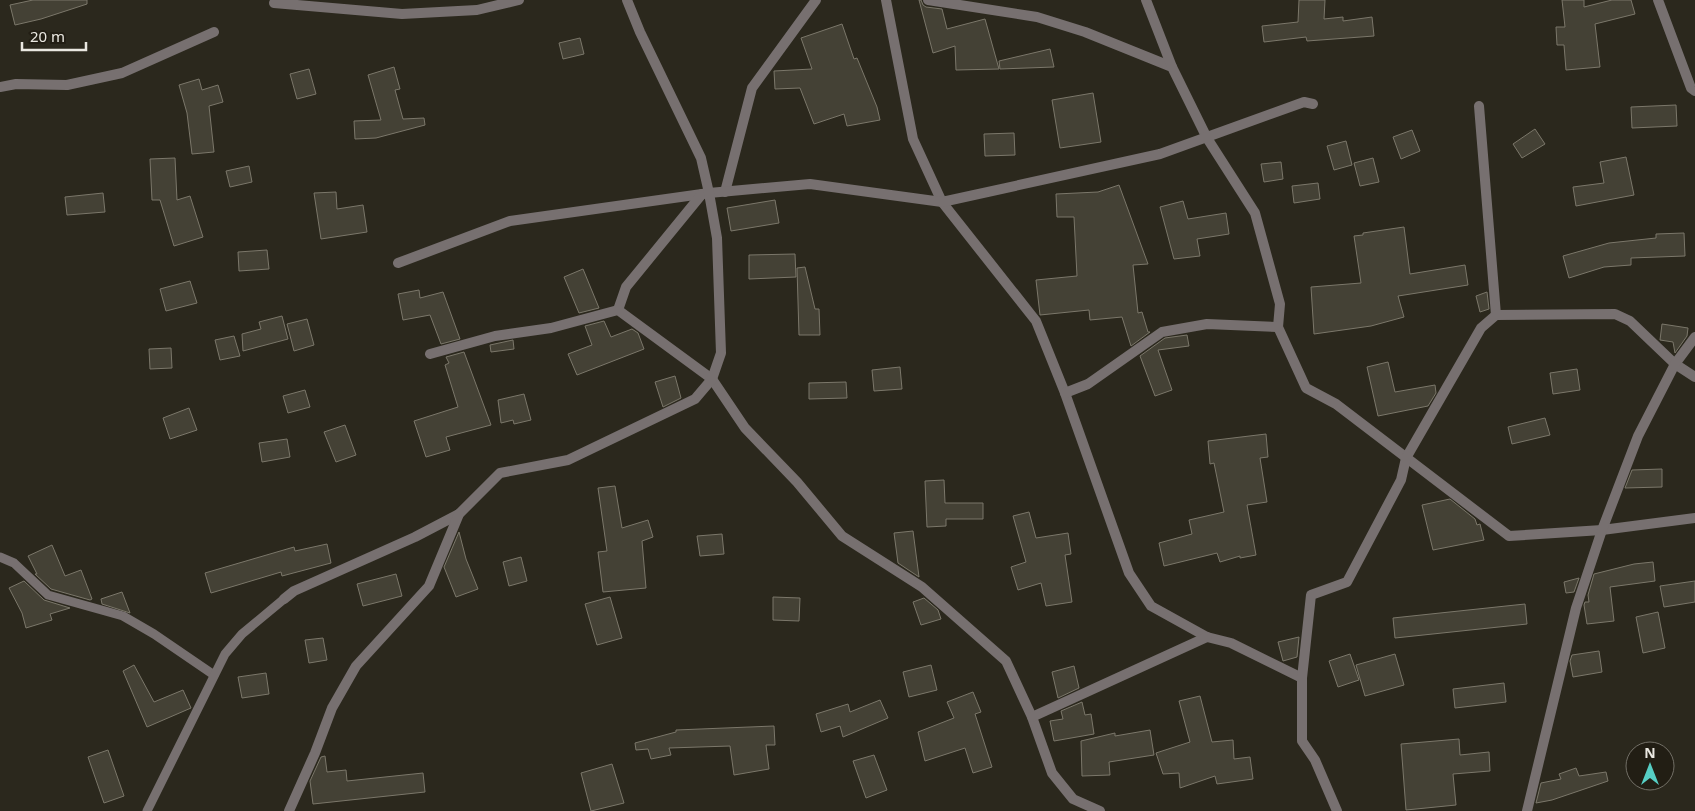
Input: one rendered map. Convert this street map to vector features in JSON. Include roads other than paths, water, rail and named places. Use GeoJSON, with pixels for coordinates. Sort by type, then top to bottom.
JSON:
{"type":"FeatureCollection","features":[{"type":"Feature","properties":{"kind":"street"},"geometry":{"type":"LineString","coordinates":[[274,3],[402,14],[477,10],[519,0]]}},
{"type":"Feature","properties":{"kind":"street"},"geometry":{"type":"LineString","coordinates":[[284,599],[294,591],[415,537],[458,514],[500,473],[568,460],[695,399],[712,379],[721,353],[717,238],[706,194],[701,158],[640,32],[627,0]]}},
{"type":"Feature","properties":{"kind":"street"},"geometry":{"type":"LineString","coordinates":[[725,192],[752,88],[816,0]]}},
{"type":"Feature","properties":{"kind":"street"},"geometry":{"type":"LineString","coordinates":[[886,0],[913,139],[942,202],[1036,321],[1065,393],[1129,573],[1151,606],[1207,638],[1231,643],[1302,678]]}},
{"type":"Feature","properties":{"kind":"street"},"geometry":{"type":"LineString","coordinates":[[928,0],[1037,17],[1085,32],[1172,67]]}},
{"type":"Feature","properties":{"kind":"street"},"geometry":{"type":"LineString","coordinates":[[1146,0],[1172,67],[1207,138],[1256,213],[1280,304],[1278,327],[1306,388],[1336,404],[1509,536],[1602,530],[1695,518]]}},
{"type":"Feature","properties":{"kind":"street"},"geometry":{"type":"LineString","coordinates":[[1658,0],[1691,88],[1695,91]]}},
{"type":"Feature","properties":{"kind":"street"},"geometry":{"type":"LineString","coordinates":[[0,87],[16,84],[67,86],[122,73],[214,32]]}},
{"type":"Feature","properties":{"kind":"street"},"geometry":{"type":"LineString","coordinates":[[398,264],[510,221],[706,194],[810,184],[942,202],[1160,154],[1304,102],[1313,104]]}},
{"type":"Feature","properties":{"kind":"street"},"geometry":{"type":"LineString","coordinates":[[1479,106],[1496,315]]}},
{"type":"Feature","properties":{"kind":"street"},"geometry":{"type":"LineString","coordinates":[[618,310],[626,288],[706,194]]}},
{"type":"Feature","properties":{"kind":"street"},"geometry":{"type":"LineString","coordinates":[[430,354],[495,336],[551,328],[618,310]]}},
{"type":"Feature","properties":{"kind":"street"},"geometry":{"type":"LineString","coordinates":[[618,310],[712,379],[745,428],[797,482],[842,536],[922,587],[1006,662],[1032,717],[1052,773],[1073,799],[1100,811]]}},
{"type":"Feature","properties":{"kind":"street"},"geometry":{"type":"LineString","coordinates":[[1336,811],[1315,760],[1302,741],[1302,678],[1311,595],[1347,582],[1401,480],[1406,458],[1481,328],[1496,315],[1615,314],[1630,321],[1675,364],[1695,377]]}},
{"type":"Feature","properties":{"kind":"street"},"geometry":{"type":"LineString","coordinates":[[1065,393],[1088,384],[1162,332],[1207,324],[1278,327]]}},
{"type":"Feature","properties":{"kind":"street"},"geometry":{"type":"LineString","coordinates":[[1527,811],[1576,608],[1602,530],[1638,436],[1675,364],[1695,337]]}},
{"type":"Feature","properties":{"kind":"street"},"geometry":{"type":"LineString","coordinates":[[289,811],[315,753],[332,708],[356,666],[429,586],[458,514]]}},
{"type":"Feature","properties":{"kind":"street"},"geometry":{"type":"LineString","coordinates":[[1032,717],[1207,638]]}},
{"type":"Feature","properties":{"kind":"lane"},"geometry":{"type":"LineString","coordinates":[[0,557],[14,563],[48,595],[123,616],[154,634],[214,675]]}},
{"type":"Feature","properties":{"kind":"lane"},"geometry":{"type":"LineString","coordinates":[[147,811],[225,654],[236,641],[284,599]]}}]}
